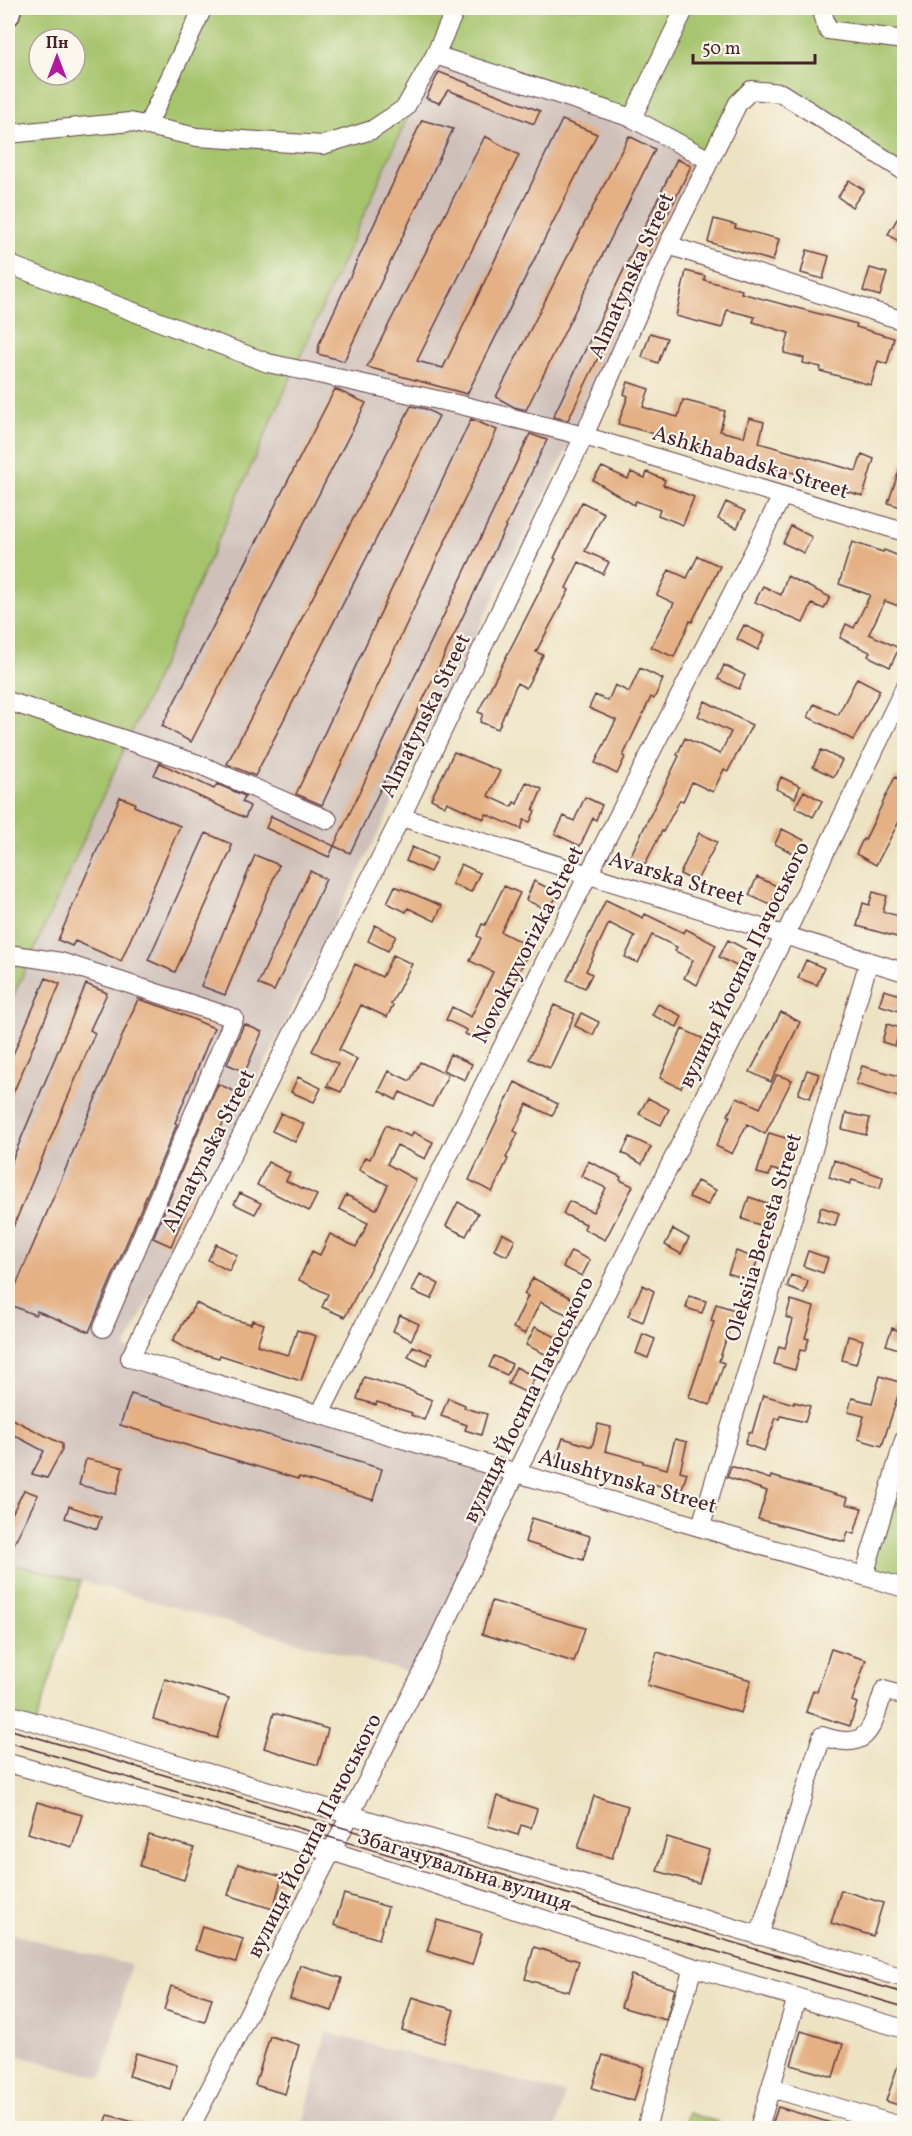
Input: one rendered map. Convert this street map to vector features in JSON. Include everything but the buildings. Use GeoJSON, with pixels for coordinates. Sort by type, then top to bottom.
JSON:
{"type":"FeatureCollection","features":[{"type":"Feature","properties":{"kind":"main road"},"geometry":{"type":"LineString","coordinates":[[8,15],[10,8]]}},
{"type":"Feature","properties":{"kind":"street"},"geometry":{"type":"LineString","coordinates":[[147,126],[203,8]]}},
{"type":"Feature","properties":{"kind":"street"},"geometry":{"type":"LineString","coordinates":[[8,134],[130,122],[197,136],[323,146],[372,130],[405,108],[435,55],[456,8]]}},
{"type":"Feature","properties":{"kind":"street"},"geometry":{"type":"LineString","coordinates":[[632,118],[685,8]]}},
{"type":"Feature","properties":{"kind":"street"},"geometry":{"type":"LineString","coordinates":[[821,8],[828,30],[904,40]]}},
{"type":"Feature","properties":{"kind":"street"},"geometry":{"type":"LineString","coordinates":[[435,55],[632,118],[709,160]]}},
{"type":"Feature","properties":{"kind":"street","name":"Almatynska Street"},"geometry":{"type":"LineString","coordinates":[[130,1358],[401,817],[584,436],[668,245],[738,103],[751,90],[781,93],[904,171]]}},
{"type":"Feature","properties":{"kind":"street"},"geometry":{"type":"LineString","coordinates":[[668,245],[904,321]]}},
{"type":"Feature","properties":{"kind":"street","name":"Ashkhabadska Street"},"geometry":{"type":"LineString","coordinates":[[8,261],[13,266],[268,363],[461,405],[584,436],[904,532]]}},
{"type":"Feature","properties":{"kind":"street","name":"Novokryvorizka Street"},"geometry":{"type":"LineString","coordinates":[[320,1414],[588,875],[782,496]]}},
{"type":"Feature","properties":{"kind":"street","name":"вулиця Йосипа Пачоського"},"geometry":{"type":"LineString","coordinates":[[190,2128],[421,1676],[516,1473],[785,935],[904,689]]}},
{"type":"Feature","properties":{"kind":"street"},"geometry":{"type":"LineString","coordinates":[[8,701],[198,764],[328,820]]}},
{"type":"Feature","properties":{"kind":"street","name":"Avarska Street"},"geometry":{"type":"LineString","coordinates":[[401,817],[904,972]]}},
{"type":"Feature","properties":{"kind":"street"},"geometry":{"type":"LineString","coordinates":[[8,954],[61,962],[234,1018],[103,1328]]}},
{"type":"Feature","properties":{"kind":"street","name":"Oleksiia Beresta Street"},"geometry":{"type":"LineString","coordinates":[[701,1526],[869,961]]}},
{"type":"Feature","properties":{"kind":"street","name":"Alushtynska Street"},"geometry":{"type":"LineString","coordinates":[[130,1358],[904,1588]]}},
{"type":"Feature","properties":{"kind":"street"},"geometry":{"type":"LineString","coordinates":[[864,1576],[904,1440]]}},
{"type":"Feature","properties":{"kind":"street"},"geometry":{"type":"LineString","coordinates":[[759,1936],[822,1736],[842,1743],[857,1740],[871,1729],[884,1690],[904,1696]]}},
{"type":"Feature","properties":{"kind":"street","name":"Збагачувальна вулиця"},"geometry":{"type":"LineString","coordinates":[[8,1714],[904,1978]]}},
{"type":"Feature","properties":{"kind":"street","name":"Збагачувальна вулиця"},"geometry":{"type":"LineString","coordinates":[[8,1763],[331,1851],[693,1967],[904,2029]]}},
{"type":"Feature","properties":{"kind":"street"},"geometry":{"type":"LineString","coordinates":[[646,2128],[693,1967]]}},
{"type":"Feature","properties":{"kind":"street"},"geometry":{"type":"LineString","coordinates":[[759,2128],[797,1997]]}},
{"type":"Feature","properties":{"kind":"street"},"geometry":{"type":"LineString","coordinates":[[771,2088],[904,2127]]}},
{"type":"Feature","properties":{"kind":"shaded area"},"geometry":{"type":"Polygon","coordinates":[[[435,55],[622,116],[709,160],[125,1348],[516,1473],[421,1676],[81,1581],[8,1563],[8,1008],[435,55]]]}},
{"type":"Feature","properties":{"kind":"shaded area"},"geometry":{"type":"Polygon","coordinates":[[[8,1933],[131,1965],[102,2078],[8,2053],[8,1933]]]}},
{"type":"Feature","properties":{"kind":"shaded area"},"geometry":{"type":"Polygon","coordinates":[[[326,2033],[565,2093],[556,2128],[302,2128],[326,2033]]]}},
{"type":"Feature","properties":{"kind":"green space"},"geometry":{"type":"Polygon","coordinates":[[[8,8],[904,8],[904,171],[781,93],[751,90],[709,160],[632,118],[435,56],[8,1008],[8,8]]]}},
{"type":"Feature","properties":{"kind":"green space"},"geometry":{"type":"Polygon","coordinates":[[[904,1440],[904,1588],[864,1576],[904,1440]]]}},
{"type":"Feature","properties":{"kind":"green space"},"geometry":{"type":"Polygon","coordinates":[[[8,1563],[81,1581],[36,1723],[8,1714],[8,1563]]]}},
{"type":"Feature","properties":{"kind":"green space"},"geometry":{"type":"Polygon","coordinates":[[[688,2113],[718,2122],[716,2128],[683,2128],[688,2113]]]}},
{"type":"Feature","properties":{"kind":"tram line"},"geometry":{"type":"LineString","coordinates":[[8,1729],[904,1993]]}},
{"type":"Feature","properties":{"kind":"tram line"},"geometry":{"type":"LineString","coordinates":[[8,1742],[904,2007]]}}]}
